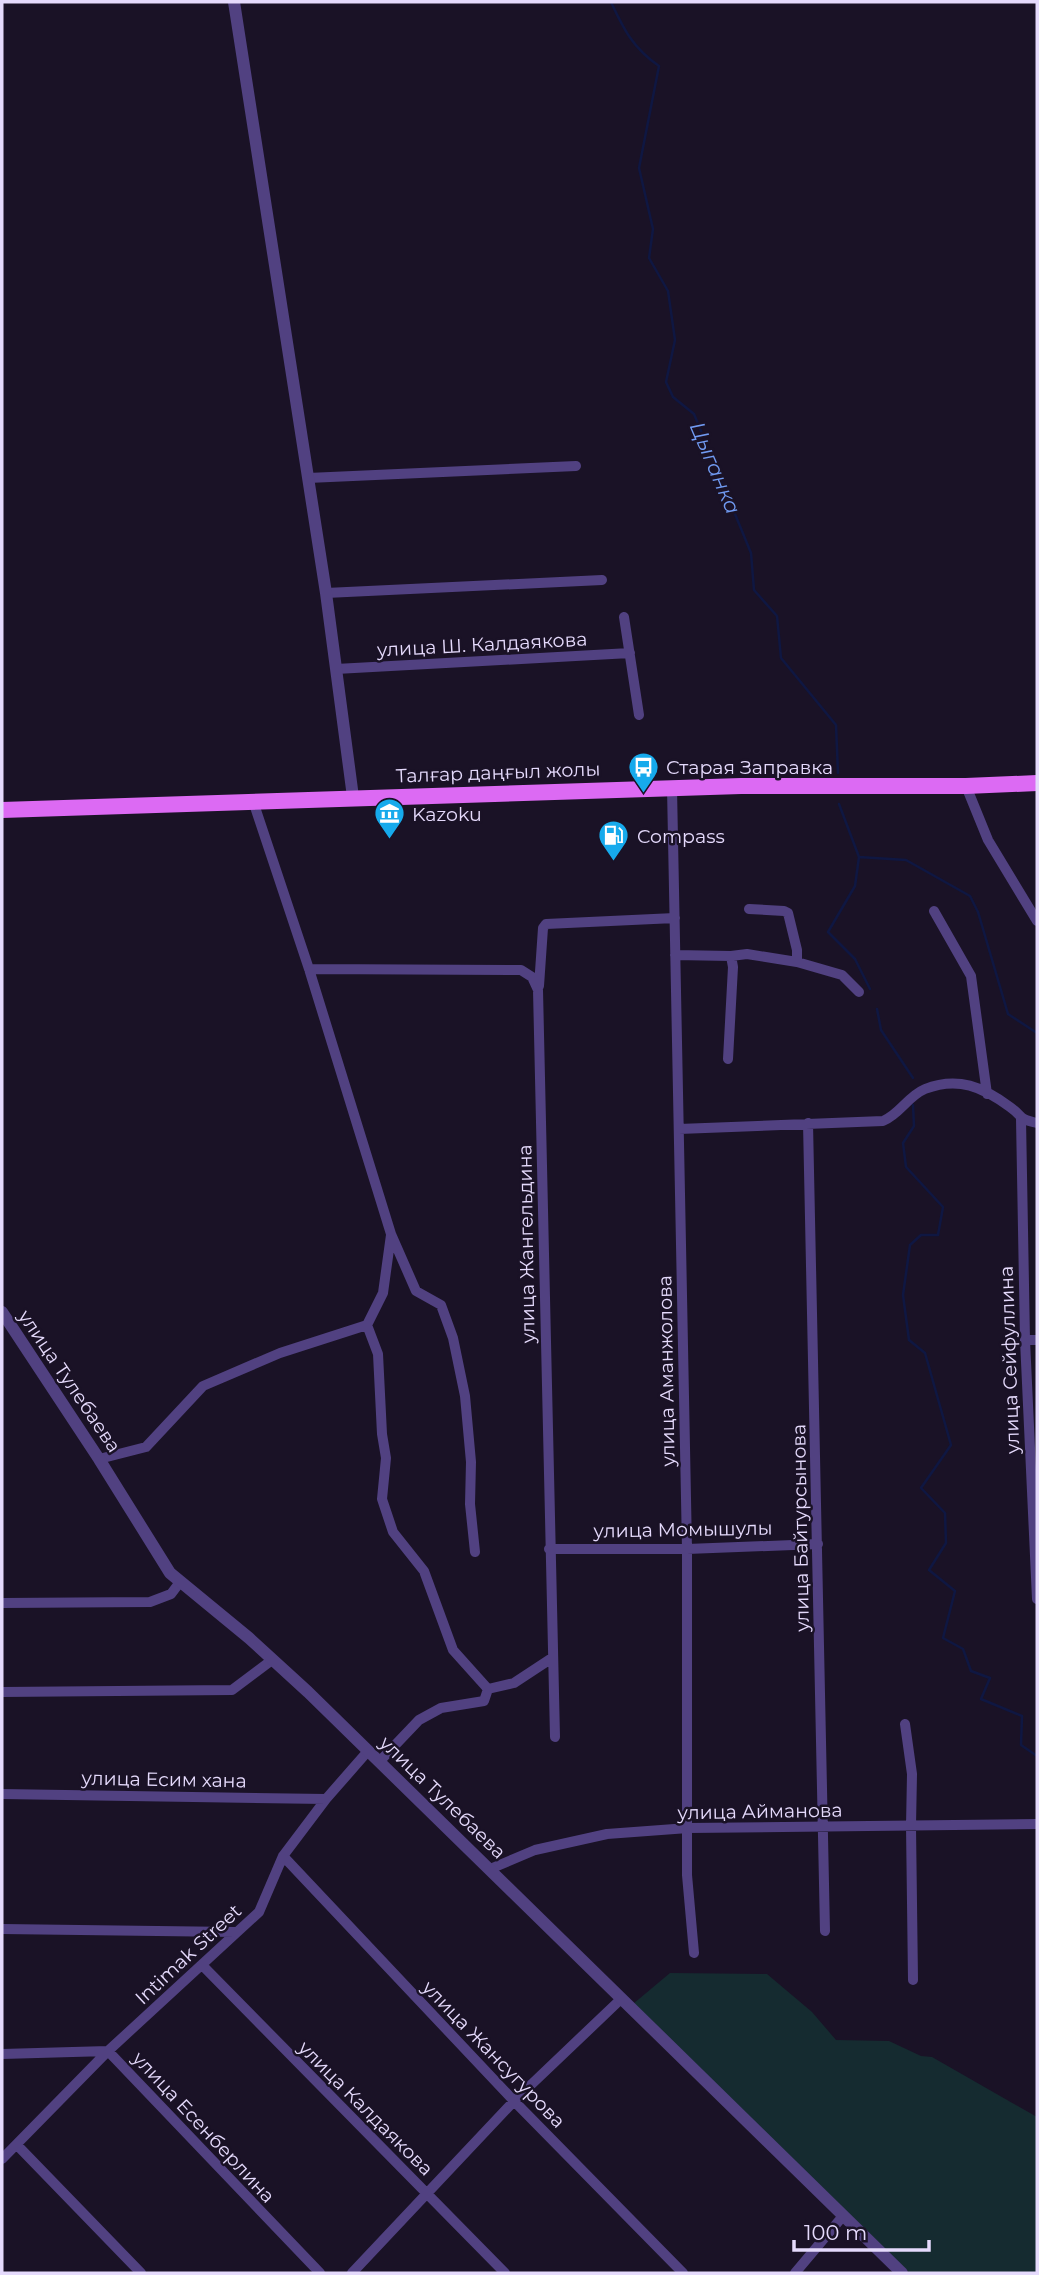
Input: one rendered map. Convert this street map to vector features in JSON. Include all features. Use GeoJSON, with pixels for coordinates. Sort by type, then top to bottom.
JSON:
{"type":"FeatureCollection","features":[{"type":"Feature","properties":{"kind":"main road","name":"Талғар даңғыл жолы"},"geometry":{"type":"LineString","coordinates":[[2,810],[672,788],[1037,783]]}},
{"type":"Feature","properties":{"kind":"street"},"geometry":{"type":"LineString","coordinates":[[234,2],[326,593],[353,797]]}},
{"type":"Feature","properties":{"kind":"street"},"geometry":{"type":"LineString","coordinates":[[307,478],[576,467]]}},
{"type":"Feature","properties":{"kind":"street"},"geometry":{"type":"LineString","coordinates":[[326,593],[602,580]]}},
{"type":"Feature","properties":{"kind":"street"},"geometry":{"type":"LineString","coordinates":[[624,617],[639,715]]}},
{"type":"Feature","properties":{"kind":"street","name":"улица Ш. Калдаякова"},"geometry":{"type":"LineString","coordinates":[[337,669],[630,653]]}},
{"type":"Feature","properties":{"kind":"street"},"geometry":{"type":"LineString","coordinates":[[966,786],[988,840],[1037,920]]}},
{"type":"Feature","properties":{"kind":"street","name":"улица Аманжолова"},"geometry":{"type":"LineString","coordinates":[[672,788],[687,1549],[688,1886],[694,1953]]}},
{"type":"Feature","properties":{"kind":"street"},"geometry":{"type":"LineString","coordinates":[[253,801],[391,1234],[416,1292],[441,1305],[453,1338],[465,1396],[475,1552]]}},
{"type":"Feature","properties":{"kind":"street"},"geometry":{"type":"LineString","coordinates":[[749,909],[788,913],[797,950],[797,962]]}},
{"type":"Feature","properties":{"kind":"street"},"geometry":{"type":"LineString","coordinates":[[934,911],[971,976],[987,1094]]}},
{"type":"Feature","properties":{"kind":"street","name":"улица Жангельдина"},"geometry":{"type":"LineString","coordinates":[[555,1737],[538,990],[543,928],[546,924],[674,918]]}},
{"type":"Feature","properties":{"kind":"street"},"geometry":{"type":"LineString","coordinates":[[675,955],[747,954],[797,962],[836,972],[859,992]]}},
{"type":"Feature","properties":{"kind":"street"},"geometry":{"type":"LineString","coordinates":[[728,1059],[733,967],[731,956]]}},
{"type":"Feature","properties":{"kind":"street"},"geometry":{"type":"LineString","coordinates":[[309,970],[521,970],[532,977],[538,990]]}},
{"type":"Feature","properties":{"kind":"street"},"geometry":{"type":"LineString","coordinates":[[679,1129],[883,1121],[892,1117],[906,1102],[923,1090],[946,1083],[962,1082],[1011,1107],[1021,1119],[1037,1122]]}},
{"type":"Feature","properties":{"kind":"street","name":"улица Сейфуллина"},"geometry":{"type":"LineString","coordinates":[[1021,1119],[1025,1340],[1037,1599]]}},
{"type":"Feature","properties":{"kind":"street","name":"улица Байтурсынова"},"geometry":{"type":"LineString","coordinates":[[808,1123],[825,1931]]}},
{"type":"Feature","properties":{"kind":"street"},"geometry":{"type":"LineString","coordinates":[[99,1459],[146,1447],[203,1386],[280,1353],[367,1325],[383,1293],[391,1234]]}},
{"type":"Feature","properties":{"kind":"street","name":"улица Тулебаева"},"geometry":{"type":"LineString","coordinates":[[2,1312],[170,1573],[272,1660],[368,1751],[902,2273]]}},
{"type":"Feature","properties":{"kind":"street"},"geometry":{"type":"LineString","coordinates":[[367,1325],[378,1354],[382,1434],[386,1458],[382,1499],[393,1532],[424,1571],[453,1650],[488,1689]]}},
{"type":"Feature","properties":{"kind":"street"},"geometry":{"type":"LineString","coordinates":[[1025,1340],[1037,1339]]}},
{"type":"Feature","properties":{"kind":"street","name":"улица Момышулы"},"geometry":{"type":"LineString","coordinates":[[550,1549],[687,1549],[818,1544]]}},
{"type":"Feature","properties":{"kind":"street"},"geometry":{"type":"LineString","coordinates":[[2,1603],[150,1602],[171,1594],[180,1582]]}},
{"type":"Feature","properties":{"kind":"street"},"geometry":{"type":"LineString","coordinates":[[488,1689],[514,1683],[552,1658]]}},
{"type":"Feature","properties":{"kind":"street"},"geometry":{"type":"LineString","coordinates":[[2,1692],[232,1689],[272,1660]]}},
{"type":"Feature","properties":{"kind":"street"},"geometry":{"type":"LineString","coordinates":[[379,1762],[419,1720],[441,1708],[484,1701],[488,1689]]}},
{"type":"Feature","properties":{"kind":"street"},"geometry":{"type":"LineString","coordinates":[[905,1724],[912,1774],[913,1980]]}},
{"type":"Feature","properties":{"kind":"street","name":"Intimak Street"},"geometry":{"type":"LineString","coordinates":[[2,2159],[108,2051],[259,1912],[283,1856],[326,1799],[368,1751]]}},
{"type":"Feature","properties":{"kind":"street","name":"улица Есим хана"},"geometry":{"type":"LineString","coordinates":[[2,1794],[326,1799]]}},
{"type":"Feature","properties":{"kind":"street","name":"улица Айманова"},"geometry":{"type":"LineString","coordinates":[[490,1869],[534,1850],[607,1834],[688,1828],[1037,1824]]}},
{"type":"Feature","properties":{"kind":"street","name":"улица Жансугурова"},"geometry":{"type":"LineString","coordinates":[[283,1856],[514,2101],[683,2273]]}},
{"type":"Feature","properties":{"kind":"street"},"geometry":{"type":"LineString","coordinates":[[2,1929],[235,1932]]}},
{"type":"Feature","properties":{"kind":"street","name":"улица Калдаякова"},"geometry":{"type":"LineString","coordinates":[[203,1966],[505,2273]]}},
{"type":"Feature","properties":{"kind":"street"},"geometry":{"type":"LineString","coordinates":[[352,2273],[514,2101],[621,1999]]}},
{"type":"Feature","properties":{"kind":"street","name":"улица Есенберлина"},"geometry":{"type":"LineString","coordinates":[[2,2054],[108,2051],[320,2273]]}},
{"type":"Feature","properties":{"kind":"street"},"geometry":{"type":"LineString","coordinates":[[17,2144],[141,2273]]}},
{"type":"Feature","properties":{"kind":"street"},"geometry":{"type":"LineString","coordinates":[[795,2273],[843,2216]]}},
{"type":"Feature","properties":{"kind":"green space"},"geometry":{"type":"Polygon","coordinates":[[[670,1973],[767,1974],[812,2012],[836,2040],[889,2041],[921,2056],[932,2057],[1037,2117],[1037,2273],[910,2273],[633,2004],[670,1973]]]}},
{"type":"Feature","properties":{"kind":"waterway","name":"Цыганка"},"geometry":{"type":"LineString","coordinates":[[611,2],[630,38],[659,66],[639,168],[653,229],[649,258],[668,291],[675,340],[666,382],[673,397],[694,414],[751,553],[754,590],[777,616],[781,658],[836,725],[838,773]]}},
{"type":"Feature","properties":{"kind":"waterway","name":"Цыганка"},"geometry":{"type":"LineString","coordinates":[[839,804],[859,857],[906,860],[970,896],[978,912],[1008,1014],[1037,1033]]}},
{"type":"Feature","properties":{"kind":"waterway"},"geometry":{"type":"LineString","coordinates":[[859,857],[855,886],[828,932],[855,959],[870,989]]}},
{"type":"Feature","properties":{"kind":"waterway"},"geometry":{"type":"LineString","coordinates":[[877,1009],[881,1030],[913,1078]]}},
{"type":"Feature","properties":{"kind":"waterway"},"geometry":{"type":"LineString","coordinates":[[913,1105],[914,1126],[903,1143],[906,1167],[943,1207],[938,1235],[921,1235],[910,1245],[903,1295],[909,1340],[925,1353],[951,1445],[921,1488],[945,1513],[946,1543],[929,1570],[955,1591],[943,1638],[963,1649],[971,1671],[990,1678],[981,1699],[1022,1716],[1021,1745],[1037,1756]]}},
{"type":"Feature","properties":{"kind":"place","name":"Старая Заправка"},"geometry":{"type":"Point","coordinates":[643,794]}},
{"type":"Feature","properties":{"kind":"place","name":"Kazoku"},"geometry":{"type":"Point","coordinates":[389,841]}},
{"type":"Feature","properties":{"kind":"place","name":"Compass"},"geometry":{"type":"Point","coordinates":[614,863]}}]}
